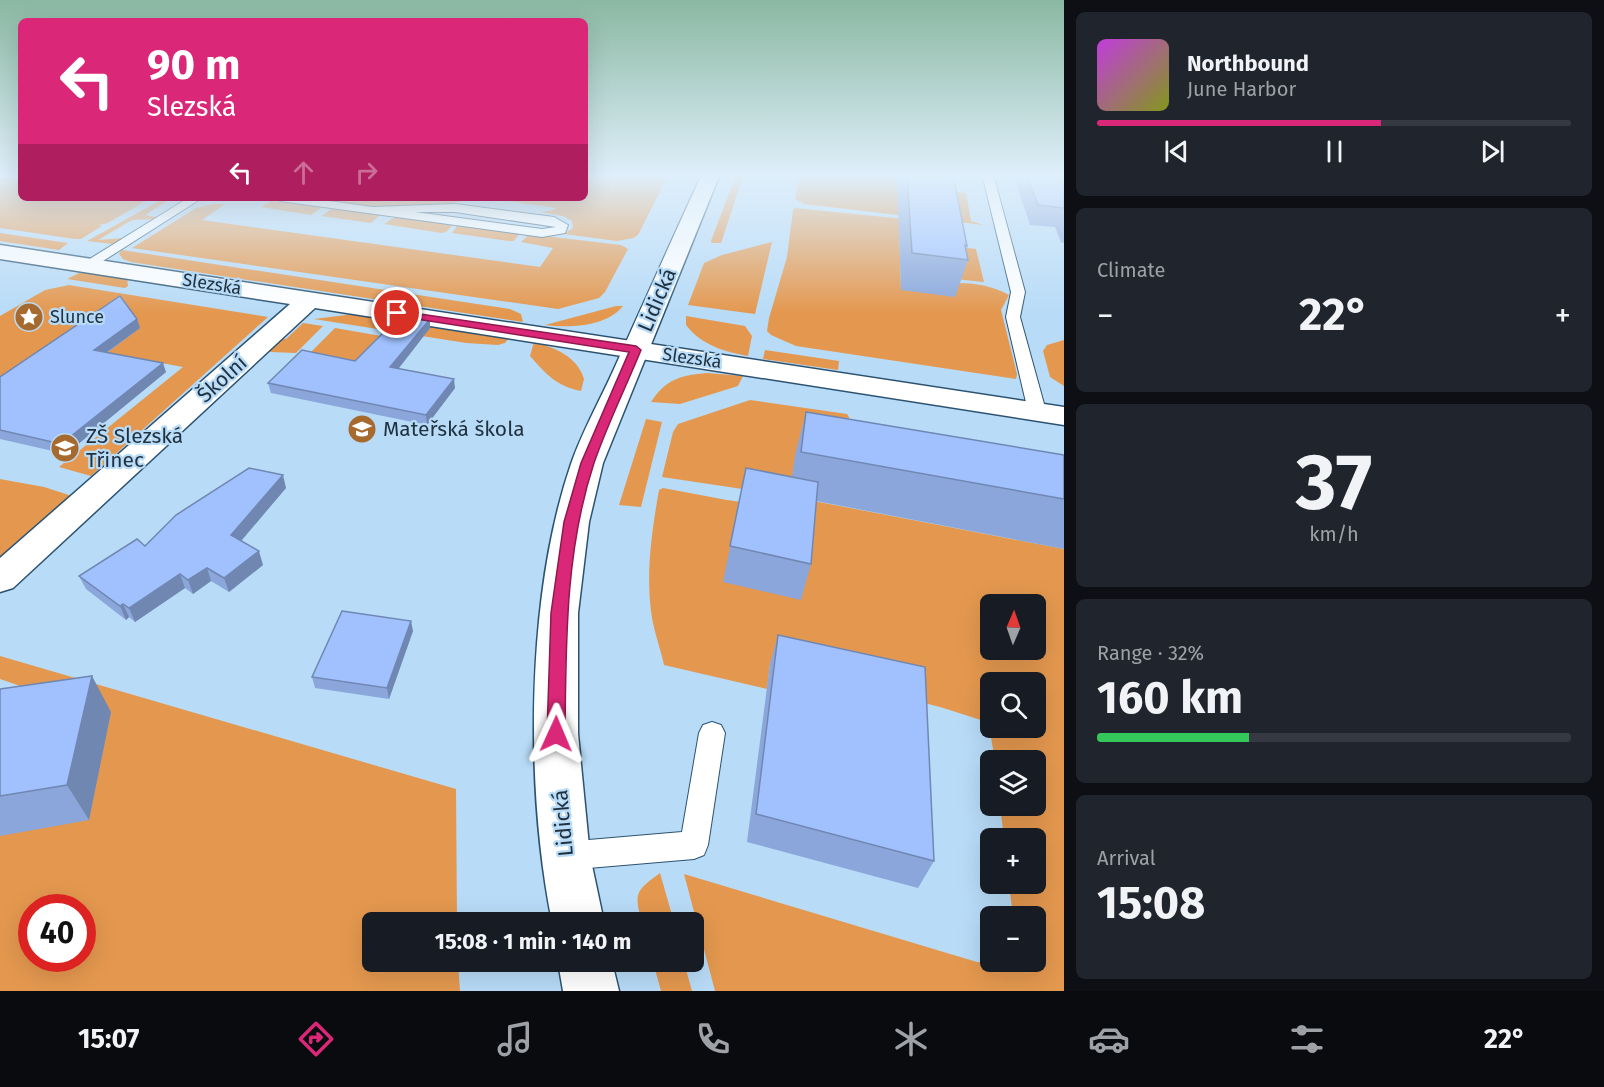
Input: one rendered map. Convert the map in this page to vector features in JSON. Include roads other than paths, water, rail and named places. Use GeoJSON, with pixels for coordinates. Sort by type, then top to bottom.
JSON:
{"type":"FeatureCollection","features":[{"type":"Feature","properties":{"kind":"street","name":"Lidická"},"geometry":{"type":"LineString","coordinates":[[576,912],[565,856],[556,734],[558,613],[572,522],[587,463],[691,220]]}},
{"type":"Feature","properties":{"kind":"street","name":"Slezská"},"geometry":{"type":"LineString","coordinates":[[0,252],[1064,416]]}},
{"type":"Feature","properties":{"kind":"street","name":"Školní"},"geometry":{"type":"LineString","coordinates":[[0,579],[310,299]]}},
{"type":"Feature","properties":{"kind":"street"},"geometry":{"type":"LineString","coordinates":[[587,972],[591,991]]}},
{"type":"Feature","properties":{"kind":"lane"},"geometry":{"type":"LineString","coordinates":[[87,265],[160,220]]}},
{"type":"Feature","properties":{"kind":"lane"},"geometry":{"type":"LineString","coordinates":[[449,220],[542,233],[561,230],[562,225],[548,220]]}},
{"type":"Feature","properties":{"kind":"lane"},"geometry":{"type":"LineString","coordinates":[[999,220],[1018,292],[1013,317],[1037,411]]}},
{"type":"Feature","properties":{"kind":"lane"},"geometry":{"type":"LineString","coordinates":[[565,856],[694,845],[712,733]]}},
{"type":"Feature","properties":{"kind":"place","name":"Slunce"},"geometry":{"type":"Point","coordinates":[29,317]}},
{"type":"Feature","properties":{"kind":"place","name":"Mateřská škola"},"geometry":{"type":"Point","coordinates":[362,429]}},
{"type":"Feature","properties":{"kind":"place","name":"ZŠ Slezská Třinec"},"geometry":{"type":"Point","coordinates":[65,448]}}]}
